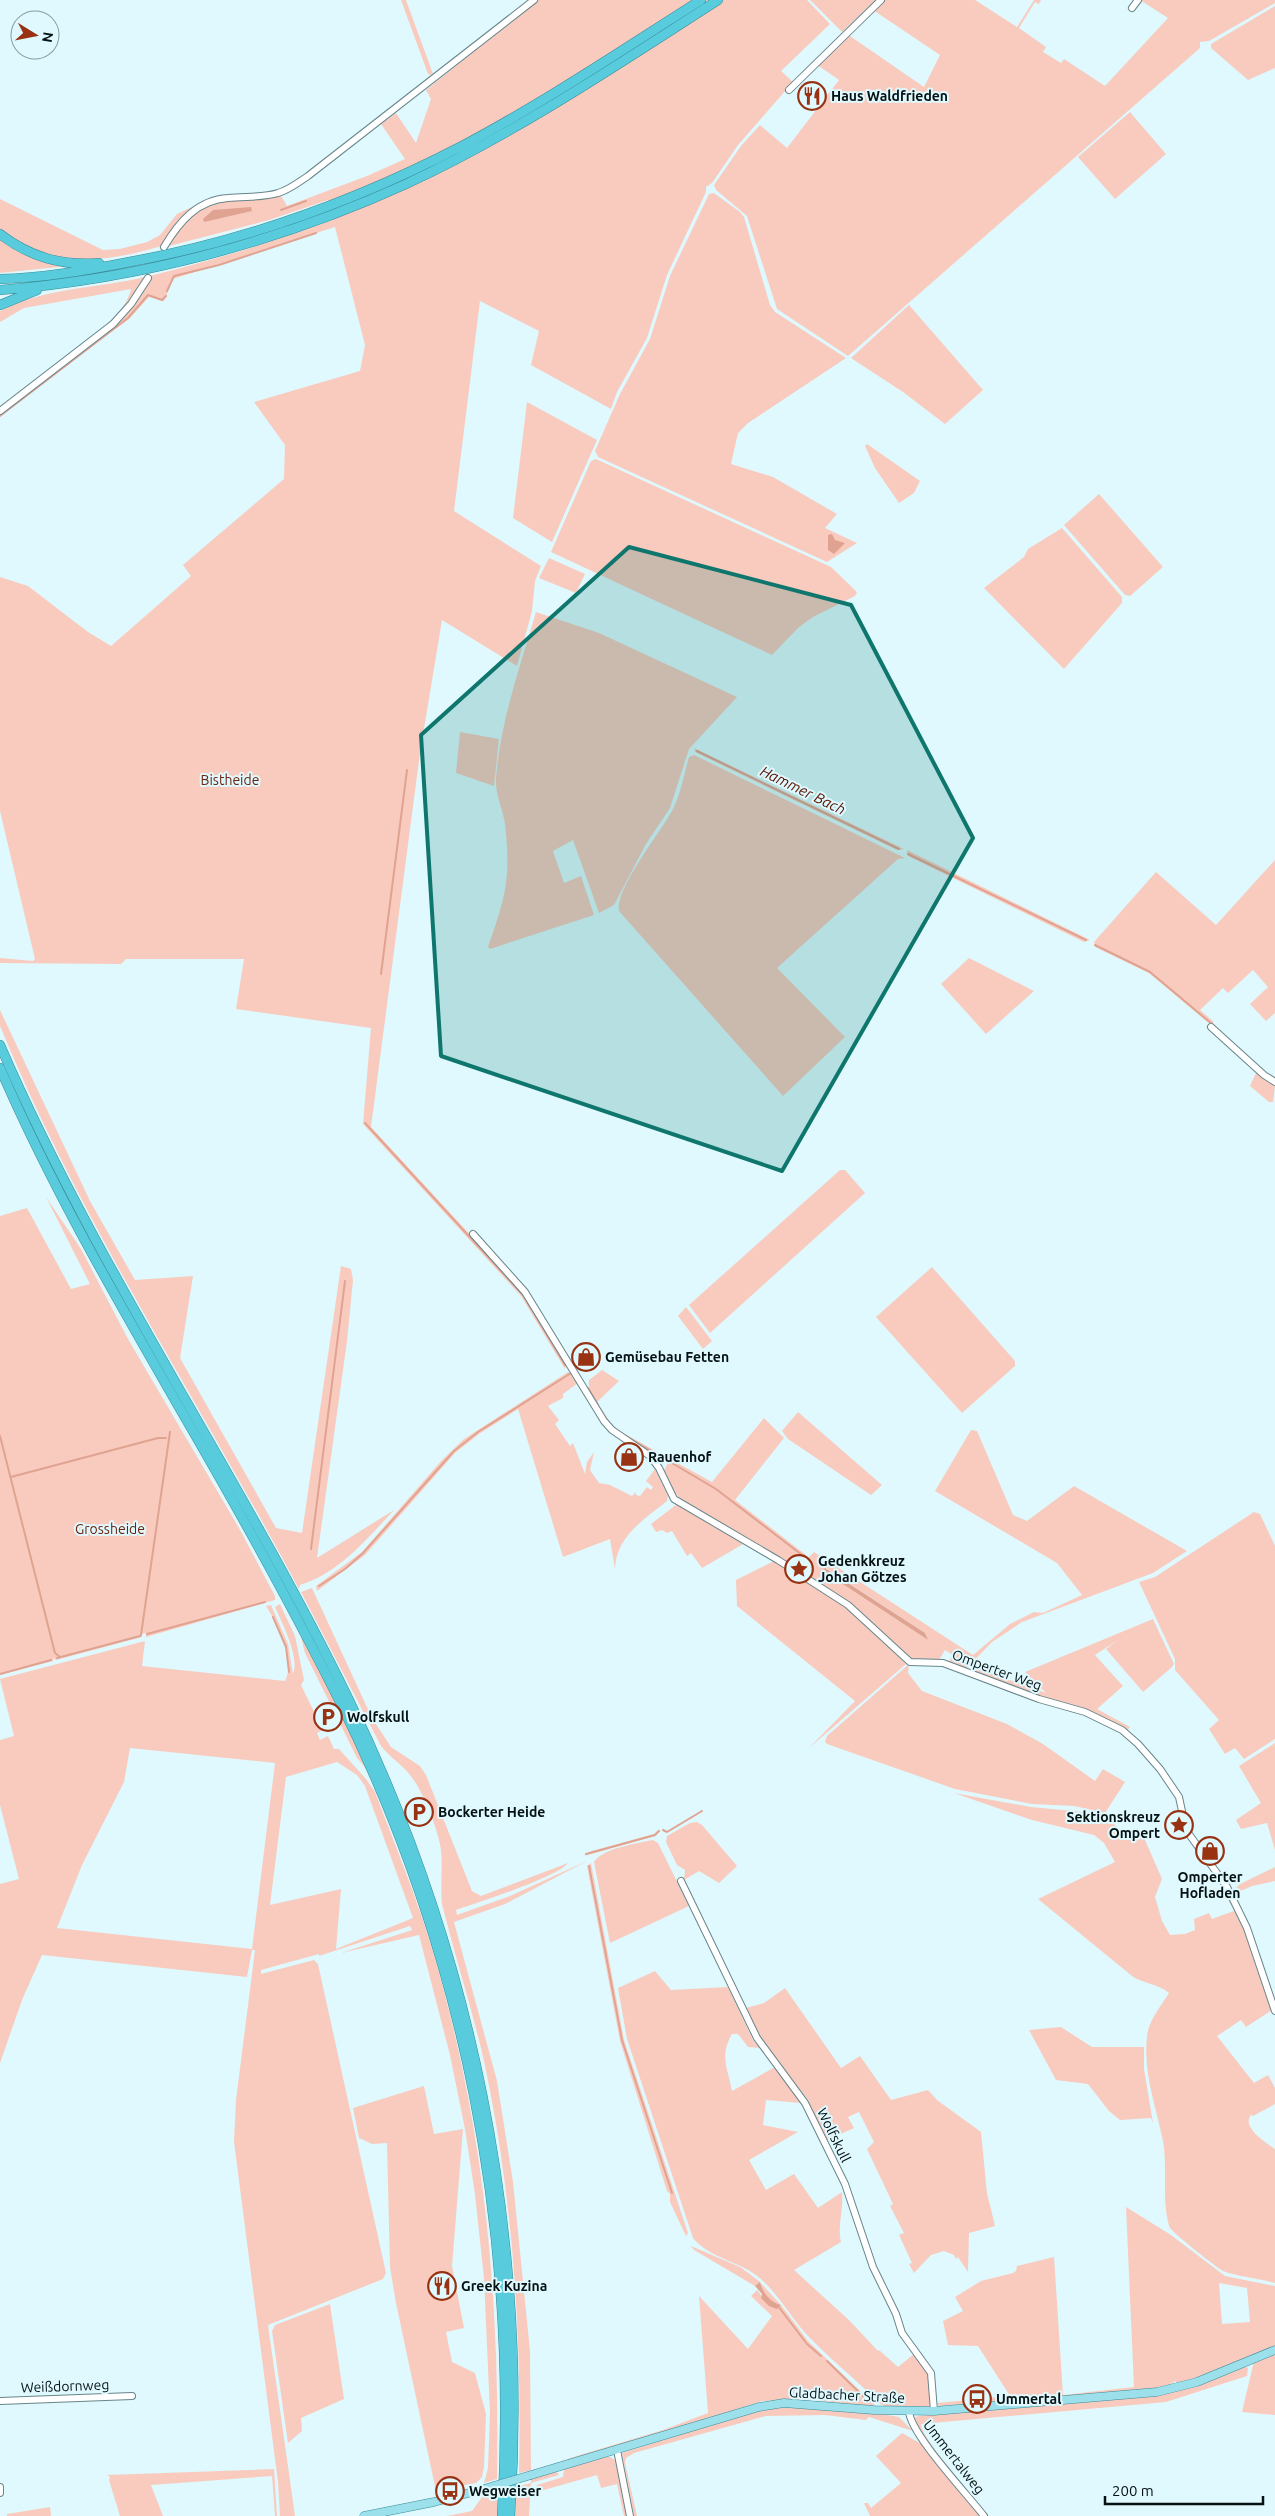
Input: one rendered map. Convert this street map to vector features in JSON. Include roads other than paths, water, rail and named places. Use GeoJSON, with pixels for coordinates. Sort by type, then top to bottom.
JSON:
{"type":"FeatureCollection","features":[{"type":"Feature","properties":{"kind":"highway"},"geometry":{"type":"LineString","coordinates":[[0,279],[55,275],[149,258],[209,244],[296,218],[403,175],[463,145],[547,98],[701,0]]}},
{"type":"Feature","properties":{"kind":"highway"},"geometry":{"type":"LineString","coordinates":[[0,290],[48,286],[160,266],[216,252],[303,225],[366,201],[437,169],[509,130],[718,0]]}},
{"type":"Feature","properties":{"kind":"highway"},"geometry":{"type":"LineString","coordinates":[[0,234],[25,252],[56,262],[92,264],[149,258]]}},
{"type":"Feature","properties":{"kind":"highway"},"geometry":{"type":"LineString","coordinates":[[0,305],[48,286]]}},
{"type":"Feature","properties":{"kind":"highway"},"geometry":{"type":"LineString","coordinates":[[0,1045],[53,1160],[116,1279],[227,1473],[346,1694],[385,1778],[435,1908],[473,2044],[486,2107],[503,2214],[513,2353],[513,2450],[510,2516]]}},
{"type":"Feature","properties":{"kind":"highway"},"geometry":{"type":"LineString","coordinates":[[0,1068],[56,1188],[263,1555],[338,1698],[378,1782],[410,1864],[455,2007],[476,2098],[488,2166],[501,2279],[504,2349],[502,2516]]}},
{"type":"Feature","properties":{"kind":"main road","name":"Gladbacher Straße"},"geometry":{"type":"LineString","coordinates":[[364,2516],[434,2502],[617,2450],[729,2414],[784,2403],[934,2411],[1157,2392],[1197,2382],[1275,2350]]}},
{"type":"Feature","properties":{"kind":"street"},"geometry":{"type":"LineString","coordinates":[[164,247],[178,224],[202,206],[228,198],[262,197],[278,194],[308,176],[534,0]]}},
{"type":"Feature","properties":{"kind":"street"},"geometry":{"type":"LineString","coordinates":[[789,90],[880,0]]}},
{"type":"Feature","properties":{"kind":"street"},"geometry":{"type":"LineString","coordinates":[[1132,8],[1138,0]]}},
{"type":"Feature","properties":{"kind":"street"},"geometry":{"type":"LineString","coordinates":[[0,411],[113,324],[131,304],[148,278]]}},
{"type":"Feature","properties":{"kind":"street"},"geometry":{"type":"LineString","coordinates":[[1211,1027],[1264,1075],[1275,1082]]}},
{"type":"Feature","properties":{"kind":"street","name":"Omperter Weg"},"geometry":{"type":"LineString","coordinates":[[473,1234],[525,1292],[604,1421],[612,1430],[650,1456],[659,1468],[674,1499],[778,1560],[848,1605],[910,1662],[943,1663],[1039,1699],[1084,1712],[1103,1720],[1128,1735],[1151,1758],[1171,1784],[1179,1797],[1186,1830],[1227,1886],[1247,1928],[1275,2011]]}},
{"type":"Feature","properties":{"kind":"street","name":"Wolfskull"},"geometry":{"type":"LineString","coordinates":[[681,1881],[757,2038],[805,2103],[845,2184],[873,2267],[896,2314],[902,2333],[931,2373],[934,2411]]}},
{"type":"Feature","properties":{"kind":"street","name":"Weißdornweg"},"geometry":{"type":"LineString","coordinates":[[0,2401],[132,2396]]}},
{"type":"Feature","properties":{"kind":"street","name":"Ummertalweg"},"geometry":{"type":"LineString","coordinates":[[909,2411],[909,2417],[918,2436],[984,2516]]}},
{"type":"Feature","properties":{"kind":"street"},"geometry":{"type":"LineString","coordinates":[[617,2450],[630,2516]]}},
{"type":"Feature","properties":{"kind":"street"},"geometry":{"type":"LineString","coordinates":[[0,2487],[0,2494]]}},
{"type":"Feature","properties":{"kind":"waterway"},"geometry":{"type":"LineString","coordinates":[[281,210],[306,201]]}},
{"type":"Feature","properties":{"kind":"waterway"},"geometry":{"type":"LineString","coordinates":[[167,291],[174,276],[219,265],[316,233]]}},
{"type":"Feature","properties":{"kind":"waterway"},"geometry":{"type":"LineString","coordinates":[[0,416],[128,318],[148,295],[162,300],[166,296]]}},
{"type":"Feature","properties":{"kind":"waterway","name":"Hammer Bach"},"geometry":{"type":"LineString","coordinates":[[697,751],[899,849]]}},
{"type":"Feature","properties":{"kind":"waterway"},"geometry":{"type":"LineString","coordinates":[[381,974],[407,770]]}},
{"type":"Feature","properties":{"kind":"waterway","name":"Hammer Bach"},"geometry":{"type":"LineString","coordinates":[[908,854],[1086,940]]}},
{"type":"Feature","properties":{"kind":"waterway","name":"Hammer Bach"},"geometry":{"type":"LineString","coordinates":[[1095,945],[1150,972],[1212,1024]]}},
{"type":"Feature","properties":{"kind":"waterway"},"geometry":{"type":"LineString","coordinates":[[365,1123],[523,1295],[565,1365]]}},
{"type":"Feature","properties":{"kind":"waterway"},"geometry":{"type":"LineString","coordinates":[[311,1549],[345,1281]]}},
{"type":"Feature","properties":{"kind":"waterway"},"geometry":{"type":"LineString","coordinates":[[319,1586],[345,1569],[363,1553],[454,1451],[478,1432],[571,1373]]}},
{"type":"Feature","properties":{"kind":"waterway"},"geometry":{"type":"LineString","coordinates":[[588,1388],[598,1405]]}},
{"type":"Feature","properties":{"kind":"waterway"},"geometry":{"type":"LineString","coordinates":[[141,1635],[170,1432]]}},
{"type":"Feature","properties":{"kind":"waterway"},"geometry":{"type":"LineString","coordinates":[[0,1436],[55,1653],[60,1657]]}},
{"type":"Feature","properties":{"kind":"waterway"},"geometry":{"type":"LineString","coordinates":[[626,1436],[716,1489],[802,1555]]}},
{"type":"Feature","properties":{"kind":"waterway"},"geometry":{"type":"LineString","coordinates":[[11,1477],[158,1438],[166,1438]]}},
{"type":"Feature","properties":{"kind":"waterway"},"geometry":{"type":"LineString","coordinates":[[147,1634],[265,1602]]}},
{"type":"Feature","properties":{"kind":"waterway"},"geometry":{"type":"LineString","coordinates":[[273,1617],[286,1647],[289,1672]]}},
{"type":"Feature","properties":{"kind":"waterway"},"geometry":{"type":"LineString","coordinates":[[57,1658],[140,1636]]}},
{"type":"Feature","properties":{"kind":"waterway"},"geometry":{"type":"LineString","coordinates":[[0,1674],[51,1660]]}},
{"type":"Feature","properties":{"kind":"waterway"},"geometry":{"type":"LineString","coordinates":[[663,1830],[667,1832],[702,1811]]}},
{"type":"Feature","properties":{"kind":"waterway"},"geometry":{"type":"LineString","coordinates":[[586,1854],[655,1835],[659,1831]]}},
{"type":"Feature","properties":{"kind":"waterway"},"geometry":{"type":"LineString","coordinates":[[589,1866],[622,2040],[672,2193]]}},
{"type":"Feature","properties":{"kind":"waterway"},"geometry":{"type":"LineString","coordinates":[[778,2306],[807,2344],[821,2356]]}},
{"type":"Feature","properties":{"kind":"waterway"},"geometry":{"type":"LineString","coordinates":[[827,2361],[868,2401]]}},
{"type":"Feature","properties":{"kind":"place","name":"Haus Waldfrieden"},"geometry":{"type":"Point","coordinates":[812,96]}},
{"type":"Feature","properties":{"kind":"place","name":"Gemüsebau Fetten"},"geometry":{"type":"Point","coordinates":[586,1357]}},
{"type":"Feature","properties":{"kind":"place","name":"Rauenhof"},"geometry":{"type":"Point","coordinates":[629,1457]}},
{"type":"Feature","properties":{"kind":"place","name":"Gedenkkreuz Johan Götzes"},"geometry":{"type":"Point","coordinates":[799,1569]}},
{"type":"Feature","properties":{"kind":"place","name":"Wolfskull"},"geometry":{"type":"Point","coordinates":[328,1717]}},
{"type":"Feature","properties":{"kind":"place","name":"Bockerter Heide"},"geometry":{"type":"Point","coordinates":[419,1812]}},
{"type":"Feature","properties":{"kind":"place","name":"Sektionskreuz Ompert"},"geometry":{"type":"Point","coordinates":[1179,1825]}},
{"type":"Feature","properties":{"kind":"place","name":"Omperter Hofladen"},"geometry":{"type":"Point","coordinates":[1210,1851]}},
{"type":"Feature","properties":{"kind":"place","name":"Greek Kuzina"},"geometry":{"type":"Point","coordinates":[442,2286]}},
{"type":"Feature","properties":{"kind":"place","name":"Ummertal"},"geometry":{"type":"Point","coordinates":[977,2399]}},
{"type":"Feature","properties":{"kind":"place","name":"Wegweiser"},"geometry":{"type":"Point","coordinates":[450,2491]}},
{"type":"Feature","properties":{"kind":"park label","name":"Bistheide"},"geometry":{"type":"Point","coordinates":[230,780]}},
{"type":"Feature","properties":{"kind":"park label","name":"Grossheide"},"geometry":{"type":"Point","coordinates":[110,1529]}}]}
